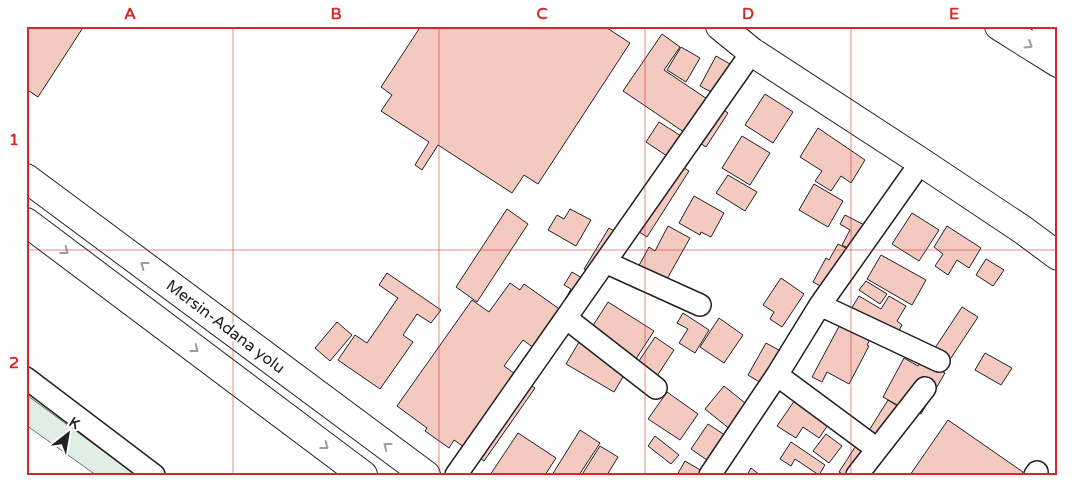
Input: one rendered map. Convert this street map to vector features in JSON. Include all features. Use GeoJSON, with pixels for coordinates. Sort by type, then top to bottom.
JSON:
{"type":"FeatureCollection","features":[{"type":"Feature","properties":{"kind":"main road"},"geometry":{"type":"LineString","coordinates":[[720,26],[752,52],[921,162],[1023,230],[1058,256]]}},
{"type":"Feature","properties":{"kind":"main road"},"geometry":{"type":"LineString","coordinates":[[999,26],[1058,63]]}},
{"type":"Feature","properties":{"kind":"main road"},"geometry":{"type":"LineString","coordinates":[[1046,26],[1058,33]]}},
{"type":"Feature","properties":{"kind":"main road","name":"Mersin-Adana yolu"},"geometry":{"type":"LineString","coordinates":[[26,178],[426,475]]}},
{"type":"Feature","properties":{"kind":"main road"},"geometry":{"type":"LineString","coordinates":[[26,222],[363,475]]}},
{"type":"Feature","properties":{"kind":"street"},"geometry":{"type":"LineString","coordinates":[[456,475],[752,52]]}},
{"type":"Feature","properties":{"kind":"street"},"geometry":{"type":"LineString","coordinates":[[710,475],[777,376],[820,305],[921,162]]}},
{"type":"Feature","properties":{"kind":"street"},"geometry":{"type":"LineString","coordinates":[[605,262],[700,304]]}},
{"type":"Feature","properties":{"kind":"street"},"geometry":{"type":"LineString","coordinates":[[820,305],[939,362]]}},
{"type":"Feature","properties":{"kind":"street"},"geometry":{"type":"LineString","coordinates":[[566,318],[656,388]]}},
{"type":"Feature","properties":{"kind":"street"},"geometry":{"type":"LineString","coordinates":[[777,376],[877,449]]}},
{"type":"Feature","properties":{"kind":"street"},"geometry":{"type":"LineString","coordinates":[[26,378],[154,475]]}},
{"type":"Feature","properties":{"kind":"street"},"geometry":{"type":"LineString","coordinates":[[857,475],[924,388]]}},
{"type":"Feature","properties":{"kind":"green space"},"geometry":{"type":"Polygon","coordinates":[[[26,395],[136,475],[96,475],[26,425],[26,395]]]}},
{"type":"Feature","properties":{"kind":"building"},"geometry":{"type":"Polygon","coordinates":[[[26,26],[84,26],[38,97],[26,89],[26,26]]]}},
{"type":"Feature","properties":{"kind":"building"},"geometry":{"type":"Polygon","coordinates":[[[421,26],[604,26],[630,43],[538,184],[524,175],[512,193],[438,145],[422,170],[415,165],[429,142],[381,111],[392,95],[381,87],[421,26]]]}},
{"type":"Feature","properties":{"kind":"building"},"geometry":{"type":"Polygon","coordinates":[[[662,34],[680,47],[664,70],[728,113],[706,147],[623,91],[662,34]]]}},
{"type":"Feature","properties":{"kind":"building"},"geometry":{"type":"Polygon","coordinates":[[[681,47],[700,58],[686,82],[667,70],[681,47]]]}},
{"type":"Feature","properties":{"kind":"building"},"geometry":{"type":"Polygon","coordinates":[[[716,56],[744,72],[728,101],[700,86],[716,56]]]}},
{"type":"Feature","properties":{"kind":"building"},"geometry":{"type":"Polygon","coordinates":[[[765,94],[793,112],[773,143],[745,125],[765,94]]]}},
{"type":"Feature","properties":{"kind":"building"},"geometry":{"type":"Polygon","coordinates":[[[659,122],[692,143],[678,164],[689,171],[647,237],[624,222],[667,156],[646,142],[659,122]]]}},
{"type":"Feature","properties":{"kind":"building"},"geometry":{"type":"Polygon","coordinates":[[[818,128],[865,160],[851,183],[841,176],[831,191],[815,181],[822,171],[800,157],[818,128]]]}},
{"type":"Feature","properties":{"kind":"building"},"geometry":{"type":"Polygon","coordinates":[[[742,136],[770,153],[750,185],[722,168],[742,136]]]}},
{"type":"Feature","properties":{"kind":"building"},"geometry":{"type":"Polygon","coordinates":[[[728,175],[757,192],[745,211],[716,193],[728,175]]]}},
{"type":"Feature","properties":{"kind":"building"},"geometry":{"type":"Polygon","coordinates":[[[814,184],[843,201],[828,227],[799,210],[814,184]]]}},
{"type":"Feature","properties":{"kind":"building"},"geometry":{"type":"Polygon","coordinates":[[[694,196],[724,213],[711,237],[701,232],[700,235],[679,223],[694,196]]]}},
{"type":"Feature","properties":{"kind":"building"},"geometry":{"type":"Polygon","coordinates":[[[507,209],[528,224],[477,302],[456,287],[507,209]]]}},
{"type":"Feature","properties":{"kind":"building"},"geometry":{"type":"Polygon","coordinates":[[[570,209],[591,220],[576,246],[548,230],[557,215],[564,219],[570,209]]]}},
{"type":"Feature","properties":{"kind":"building"},"geometry":{"type":"Polygon","coordinates":[[[912,213],[939,230],[919,261],[892,244],[912,213]]]}},
{"type":"Feature","properties":{"kind":"building"},"geometry":{"type":"Polygon","coordinates":[[[845,215],[872,229],[859,254],[842,245],[850,230],[840,224],[845,215]]]}},
{"type":"Feature","properties":{"kind":"building"},"geometry":{"type":"Polygon","coordinates":[[[668,226],[690,238],[663,286],[636,271],[649,247],[655,251],[668,226]]]}},
{"type":"Feature","properties":{"kind":"building"},"geometry":{"type":"Polygon","coordinates":[[[947,226],[981,248],[969,268],[957,260],[948,275],[935,266],[943,254],[934,247],[947,226]]]}},
{"type":"Feature","properties":{"kind":"building"},"geometry":{"type":"Polygon","coordinates":[[[609,228],[628,239],[585,310],[566,298],[571,289],[564,285],[572,272],[582,278],[587,270],[584,269],[609,228]]]}},
{"type":"Feature","properties":{"kind":"building"},"geometry":{"type":"Polygon","coordinates":[[[838,244],[859,255],[837,295],[813,282],[826,258],[829,260],[838,244]]]}},
{"type":"Feature","properties":{"kind":"building"},"geometry":{"type":"Polygon","coordinates":[[[881,255],[926,280],[912,305],[867,279],[881,255]]]}},
{"type":"Feature","properties":{"kind":"building"},"geometry":{"type":"Polygon","coordinates":[[[986,259],[1004,270],[993,286],[976,275],[986,259]]]}},
{"type":"Feature","properties":{"kind":"building"},"geometry":{"type":"Polygon","coordinates":[[[387,273],[441,310],[431,323],[417,314],[403,335],[413,342],[380,389],[338,360],[355,335],[367,343],[398,298],[379,285],[387,273]]]}},
{"type":"Feature","properties":{"kind":"building"},"geometry":{"type":"Polygon","coordinates":[[[781,278],[804,294],[782,327],[770,319],[774,312],[763,305],[781,278]]]}},
{"type":"Feature","properties":{"kind":"building"},"geometry":{"type":"Polygon","coordinates":[[[866,281],[887,294],[880,304],[859,290],[866,281]]]}},
{"type":"Feature","properties":{"kind":"building"},"geometry":{"type":"Polygon","coordinates":[[[510,283],[520,290],[524,284],[565,313],[538,351],[523,340],[504,366],[535,388],[484,461],[454,440],[449,448],[425,431],[427,428],[397,406],[472,300],[489,312],[510,283]]]}},
{"type":"Feature","properties":{"kind":"building"},"geometry":{"type":"Polygon","coordinates":[[[859,296],[881,309],[889,296],[906,306],[897,321],[902,325],[894,340],[848,314],[859,296]]]}},
{"type":"Feature","properties":{"kind":"building"},"geometry":{"type":"Polygon","coordinates":[[[608,302],[654,331],[632,365],[587,335],[608,302]]]}},
{"type":"Feature","properties":{"kind":"building"},"geometry":{"type":"Polygon","coordinates":[[[962,307],[978,317],[947,364],[931,354],[962,307]]]}},
{"type":"Feature","properties":{"kind":"building"},"geometry":{"type":"Polygon","coordinates":[[[683,313],[709,330],[695,353],[679,343],[688,329],[677,323],[683,313]]]}},
{"type":"Feature","properties":{"kind":"building"},"geometry":{"type":"Polygon","coordinates":[[[719,318],[743,335],[724,363],[700,347],[719,318]]]}},
{"type":"Feature","properties":{"kind":"building"},"geometry":{"type":"Polygon","coordinates":[[[843,319],[875,330],[867,345],[869,346],[849,384],[827,372],[822,382],[812,377],[843,319]]]}},
{"type":"Feature","properties":{"kind":"building"},"geometry":{"type":"Polygon","coordinates":[[[337,322],[352,335],[330,361],[315,348],[337,322]]]}},
{"type":"Feature","properties":{"kind":"building"},"geometry":{"type":"Polygon","coordinates":[[[582,337],[630,365],[614,392],[566,364],[582,337]]]}},
{"type":"Feature","properties":{"kind":"building"},"geometry":{"type":"Polygon","coordinates":[[[655,337],[674,350],[655,379],[635,367],[655,337]]]}},
{"type":"Feature","properties":{"kind":"building"},"geometry":{"type":"Polygon","coordinates":[[[766,343],[793,358],[774,391],[748,375],[766,343]]]}},
{"type":"Feature","properties":{"kind":"building"},"geometry":{"type":"Polygon","coordinates":[[[985,353],[1012,368],[1001,385],[975,370],[985,353]]]}},
{"type":"Feature","properties":{"kind":"building"},"geometry":{"type":"Polygon","coordinates":[[[904,358],[918,366],[922,360],[945,373],[921,414],[903,404],[901,407],[883,397],[904,358]]]}},
{"type":"Feature","properties":{"kind":"building"},"geometry":{"type":"Polygon","coordinates":[[[724,386],[750,407],[731,430],[705,409],[724,386]]]}},
{"type":"Feature","properties":{"kind":"building"},"geometry":{"type":"Polygon","coordinates":[[[667,392],[698,414],[680,440],[648,419],[667,392]]]}},
{"type":"Feature","properties":{"kind":"building"},"geometry":{"type":"Polygon","coordinates":[[[795,400],[830,422],[819,438],[803,427],[796,438],[777,426],[795,400]]]}},
{"type":"Feature","properties":{"kind":"building"},"geometry":{"type":"Polygon","coordinates":[[[888,400],[911,415],[891,446],[868,432],[888,400]]]}},
{"type":"Feature","properties":{"kind":"building"},"geometry":{"type":"Polygon","coordinates":[[[948,420],[1023,472],[1021,475],[910,475],[948,420]]]}},
{"type":"Feature","properties":{"kind":"building"},"geometry":{"type":"Polygon","coordinates":[[[708,424],[734,441],[717,467],[691,449],[708,424]]]}},
{"type":"Feature","properties":{"kind":"building"},"geometry":{"type":"Polygon","coordinates":[[[580,430],[600,443],[579,475],[552,475],[580,430]]]}},
{"type":"Feature","properties":{"kind":"building"},"geometry":{"type":"Polygon","coordinates":[[[518,433],[556,458],[545,475],[490,475],[518,433]]]}},
{"type":"Feature","properties":{"kind":"building"},"geometry":{"type":"Polygon","coordinates":[[[826,434],[842,446],[829,463],[813,451],[826,434]]]}},
{"type":"Feature","properties":{"kind":"building"},"geometry":{"type":"Polygon","coordinates":[[[655,436],[679,455],[671,464],[648,446],[655,436]]]}},
{"type":"Feature","properties":{"kind":"building"},"geometry":{"type":"Polygon","coordinates":[[[791,442],[825,465],[819,475],[795,459],[791,466],[780,459],[791,442]]]}},
{"type":"Feature","properties":{"kind":"building"},"geometry":{"type":"Polygon","coordinates":[[[857,444],[878,458],[867,475],[844,475],[839,472],[857,444]]]}},
{"type":"Feature","properties":{"kind":"building"},"geometry":{"type":"Polygon","coordinates":[[[600,446],[618,457],[607,475],[586,475],[583,473],[600,446]]]}},
{"type":"Feature","properties":{"kind":"building"},"geometry":{"type":"Polygon","coordinates":[[[685,461],[709,475],[677,475],[685,461]]]}},
{"type":"Feature","properties":{"kind":"building"},"geometry":{"type":"Polygon","coordinates":[[[751,468],[760,475],[747,475],[751,468]]]}}]}
